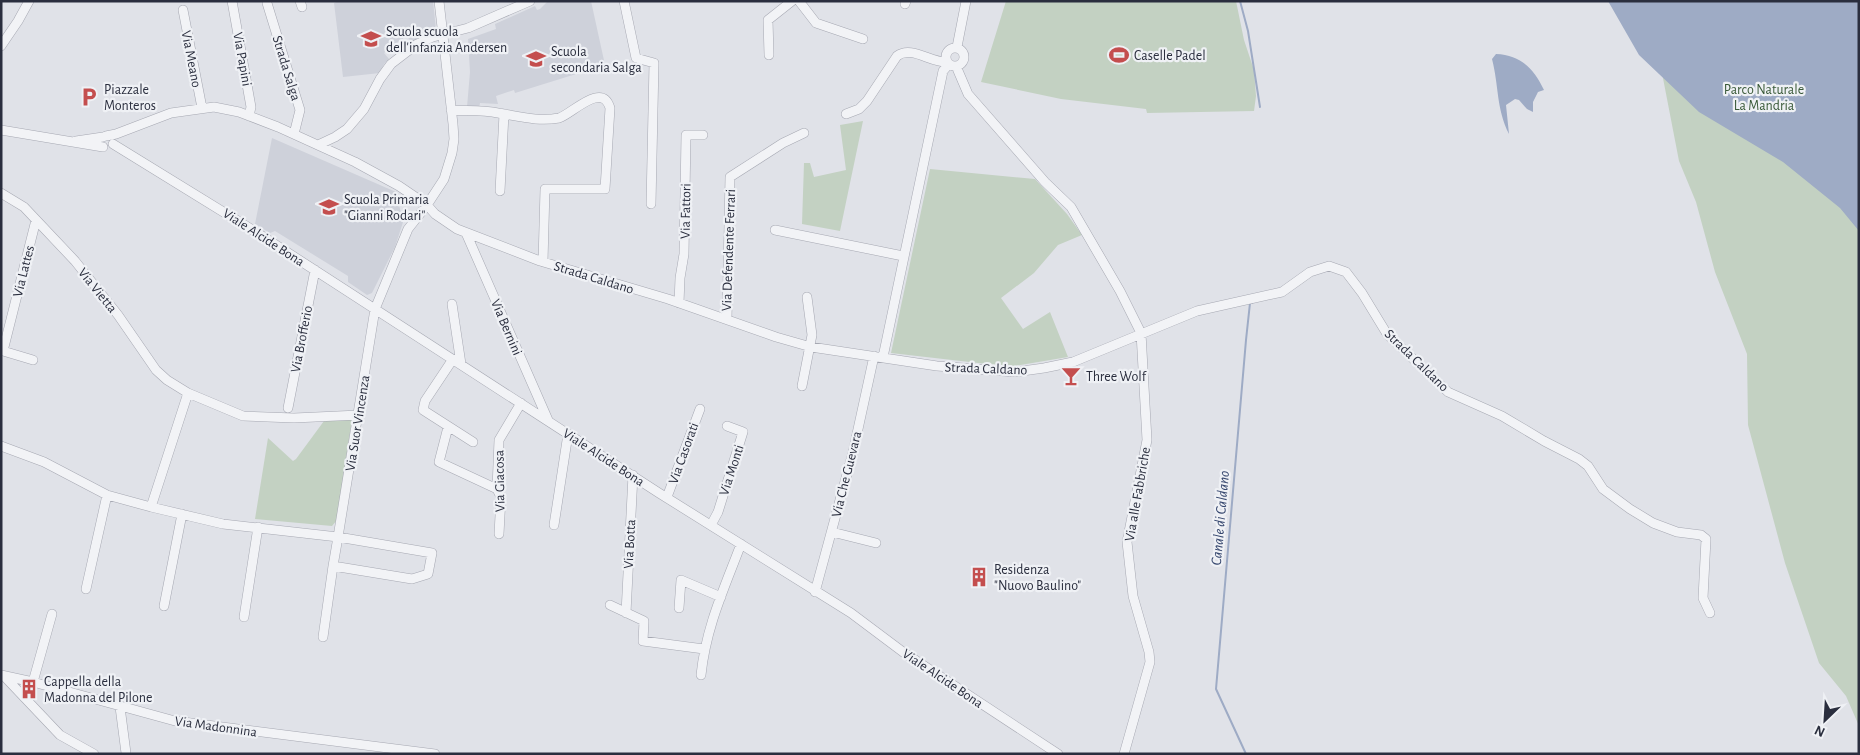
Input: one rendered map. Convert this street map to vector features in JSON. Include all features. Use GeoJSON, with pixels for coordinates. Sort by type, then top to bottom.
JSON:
{"type":"FeatureCollection","features":[{"type":"Feature","properties":{"kind":"street"},"geometry":{"type":"LineString","coordinates":[[1,46],[22,16],[28,1]]}},
{"type":"Feature","properties":{"kind":"street","name":"Via Papini"},"geometry":{"type":"LineString","coordinates":[[232,1],[252,107],[249,116]]}},
{"type":"Feature","properties":{"kind":"street","name":"Via Suor Vincenza"},"geometry":{"type":"LineString","coordinates":[[323,637],[376,309],[408,229],[444,179],[452,153],[454,139],[439,1]]}},
{"type":"Feature","properties":{"kind":"street"},"geometry":{"type":"LineString","coordinates":[[624,1],[636,58],[654,63],[651,204]]}},
{"type":"Feature","properties":{"kind":"street"},"geometry":{"type":"LineString","coordinates":[[769,55],[768,20],[792,1]]}},
{"type":"Feature","properties":{"kind":"street"},"geometry":{"type":"LineString","coordinates":[[799,1],[816,23],[863,39]]}},
{"type":"Feature","properties":{"kind":"street"},"geometry":{"type":"LineString","coordinates":[[957,47],[966,1]]}},
{"type":"Feature","properties":{"kind":"street"},"geometry":{"type":"LineString","coordinates":[[318,145],[347,129],[364,108],[377,83],[391,64],[417,44],[442,34],[468,28],[528,2]]}},
{"type":"Feature","properties":{"kind":"street","name":"Strada Salga"},"geometry":{"type":"LineString","coordinates":[[267,3],[300,110],[294,134]]}},
{"type":"Feature","properties":{"kind":"street","name":"Via Meano"},"geometry":{"type":"LineString","coordinates":[[183,10],[202,108]]}},
{"type":"Feature","properties":{"kind":"street"},"geometry":{"type":"LineString","coordinates":[[846,114],[859,109],[901,53],[914,53],[937,62],[951,64],[961,64],[965,57],[964,52],[957,47],[950,48],[947,51],[946,59],[951,64]]}},
{"type":"Feature","properties":{"kind":"street","name":"Via alle Fabbriche"},"geometry":{"type":"LineString","coordinates":[[951,64],[962,78],[968,94],[1045,182],[1071,207],[1120,291],[1141,333],[1147,440],[1127,542],[1133,596],[1150,652],[1150,662],[1124,754]]}},
{"type":"Feature","properties":{"kind":"street","name":"Via Che Guevara"},"geometry":{"type":"LineString","coordinates":[[815,592],[903,256],[943,71],[951,64]]}},
{"type":"Feature","properties":{"kind":"street"},"geometry":{"type":"LineString","coordinates":[[451,110],[497,112],[518,118],[551,119],[564,116],[582,102],[598,98],[606,100],[610,108],[605,189],[545,189],[543,262]]}},
{"type":"Feature","properties":{"kind":"street","name":"Strada Caldano"},"geometry":{"type":"LineString","coordinates":[[108,142],[125,131],[171,113],[214,107],[249,116],[294,134],[380,176],[427,205],[457,229],[543,262],[679,303],[811,346],[937,366],[1015,372],[1073,362],[1197,310],[1282,292],[1310,272],[1329,266],[1346,272],[1362,293],[1386,334],[1448,392],[1502,416],[1579,460],[1588,466],[1603,489],[1653,523],[1677,532],[1701,535],[1706,539],[1703,598],[1710,613]]}},
{"type":"Feature","properties":{"kind":"street"},"geometry":{"type":"LineString","coordinates":[[500,191],[504,114]]}},
{"type":"Feature","properties":{"kind":"street"},"geometry":{"type":"LineString","coordinates":[[1,130],[72,142],[108,142]]}},
{"type":"Feature","properties":{"kind":"street","name":"Via Defendente Ferrari"},"geometry":{"type":"LineString","coordinates":[[727,319],[730,177],[804,133]]}},
{"type":"Feature","properties":{"kind":"street","name":"Via Fattori"},"geometry":{"type":"LineString","coordinates":[[679,303],[680,278],[684,254],[686,135],[703,135]]}},
{"type":"Feature","properties":{"kind":"street","name":"Viale Alcide Bona"},"geometry":{"type":"LineString","coordinates":[[108,142],[148,164],[815,592],[851,613],[902,652],[1058,754]]}},
{"type":"Feature","properties":{"kind":"street","name":"Via Vietta"},"geometry":{"type":"LineString","coordinates":[[1,193],[24,207],[75,261],[118,314],[156,370],[167,380],[188,393],[243,416],[294,418],[359,415]]}},
{"type":"Feature","properties":{"kind":"street","name":"Via Lattes"},"geometry":{"type":"LineString","coordinates":[[33,360],[3,351],[36,220]]}},
{"type":"Feature","properties":{"kind":"street"},"geometry":{"type":"LineString","coordinates":[[775,230],[903,256]]}},
{"type":"Feature","properties":{"kind":"street","name":"Via Bernini"},"geometry":{"type":"LineString","coordinates":[[466,233],[548,420]]}},
{"type":"Feature","properties":{"kind":"street","name":"Via Brofferio"},"geometry":{"type":"LineString","coordinates":[[288,408],[315,270]]}},
{"type":"Feature","properties":{"kind":"street"},"geometry":{"type":"LineString","coordinates":[[802,386],[812,335],[807,296]]}},
{"type":"Feature","properties":{"kind":"street"},"geometry":{"type":"LineString","coordinates":[[452,304],[457,362],[423,406],[424,412],[474,442]]}},
{"type":"Feature","properties":{"kind":"street"},"geometry":{"type":"LineString","coordinates":[[151,507],[188,393]]}},
{"type":"Feature","properties":{"kind":"street","name":"Via Giacosa"},"geometry":{"type":"LineString","coordinates":[[499,534],[501,497],[497,489],[499,440],[521,403]]}},
{"type":"Feature","properties":{"kind":"street","name":"Via Casorati"},"geometry":{"type":"LineString","coordinates":[[667,497],[700,409]]}},
{"type":"Feature","properties":{"kind":"street","name":"Via Monti"},"geometry":{"type":"LineString","coordinates":[[711,525],[718,512],[743,432],[727,426]]}},
{"type":"Feature","properties":{"kind":"street"},"geometry":{"type":"LineString","coordinates":[[448,427],[439,462],[497,489]]}},
{"type":"Feature","properties":{"kind":"street"},"geometry":{"type":"LineString","coordinates":[[554,525],[568,434]]}},
{"type":"Feature","properties":{"kind":"street"},"geometry":{"type":"LineString","coordinates":[[1,446],[44,462],[106,495],[151,507],[223,524],[338,537],[432,553],[428,574],[412,579],[333,566]]}},
{"type":"Feature","properties":{"kind":"street","name":"Via Botta"},"geometry":{"type":"LineString","coordinates":[[626,613],[632,475]]}},
{"type":"Feature","properties":{"kind":"street"},"geometry":{"type":"LineString","coordinates":[[86,589],[106,495]]}},
{"type":"Feature","properties":{"kind":"street"},"geometry":{"type":"LineString","coordinates":[[164,606],[182,514]]}},
{"type":"Feature","properties":{"kind":"street"},"geometry":{"type":"LineString","coordinates":[[244,617],[258,527]]}},
{"type":"Feature","properties":{"kind":"street"},"geometry":{"type":"LineString","coordinates":[[832,532],[876,542]]}},
{"type":"Feature","properties":{"kind":"street"},"geometry":{"type":"LineString","coordinates":[[701,675],[709,628],[741,544]]}},
{"type":"Feature","properties":{"kind":"street"},"geometry":{"type":"LineString","coordinates":[[678,608],[681,580],[721,597]]}},
{"type":"Feature","properties":{"kind":"street"},"geometry":{"type":"LineString","coordinates":[[610,605],[644,621],[643,641],[704,649]]}},
{"type":"Feature","properties":{"kind":"street"},"geometry":{"type":"LineString","coordinates":[[33,682],[52,614]]}},
{"type":"Feature","properties":{"kind":"street"},"geometry":{"type":"LineString","coordinates":[[3,675],[60,735],[94,754]]}},
{"type":"Feature","properties":{"kind":"street","name":"Via Madonnina"},"geometry":{"type":"LineString","coordinates":[[3,675],[175,721],[435,754]]}},
{"type":"Feature","properties":{"kind":"street"},"geometry":{"type":"LineString","coordinates":[[120,707],[126,753]]}},
{"type":"Feature","properties":{"kind":"shaded area","name":"Scuola scuola dell'infanzia Andersen"},"geometry":{"type":"Polygon","coordinates":[[[339,1],[433,1],[436,30],[412,42],[406,36],[384,53],[389,59],[384,64],[380,73],[343,77],[334,3],[339,1]]]}},
{"type":"Feature","properties":{"kind":"shaded area","name":"Scuola secondaria Salga"},"geometry":{"type":"Polygon","coordinates":[[[548,1],[591,1],[605,65],[515,93],[514,90],[496,96],[498,104],[480,103],[479,108],[467,107],[470,72],[468,39],[496,29],[495,24],[535,6],[537,10],[540,9],[548,1]]]}},
{"type":"Feature","properties":{"kind":"shaded area","name":"Scuola Primaria \"Gianni Rodari\""},"geometry":{"type":"Polygon","coordinates":[[[272,138],[396,192],[403,222],[395,247],[372,293],[367,295],[348,282],[348,276],[275,231],[270,233],[255,224],[272,138]]]}},
{"type":"Feature","properties":{"kind":"green space","name":"Caselle Padel"},"geometry":{"type":"Polygon","coordinates":[[[1006,1],[1236,1],[1244,40],[1254,70],[1256,96],[1254,111],[1147,113],[1146,109],[1061,99],[981,82],[1006,1]]]}},
{"type":"Feature","properties":{"kind":"green space","name":"Parco Naturale La Mandria"},"geometry":{"type":"Polygon","coordinates":[[[1859,1],[1859,726],[1846,696],[1819,663],[1785,563],[1748,425],[1747,354],[1715,272],[1696,202],[1679,161],[1662,73],[1859,1]]]}},
{"type":"Feature","properties":{"kind":"green space"},"geometry":{"type":"Polygon","coordinates":[[[863,121],[840,231],[802,224],[804,163],[810,163],[814,177],[846,170],[840,125],[863,121]]]}},
{"type":"Feature","properties":{"kind":"green space"},"geometry":{"type":"Polygon","coordinates":[[[930,169],[1035,179],[1067,214],[1082,235],[1058,245],[1034,273],[1001,298],[1023,329],[1050,312],[1068,357],[1014,366],[891,353],[930,169]]]}},
{"type":"Feature","properties":{"kind":"green space"},"geometry":{"type":"Polygon","coordinates":[[[352,419],[337,520],[332,526],[255,519],[268,438],[293,461],[324,421],[352,419]]]}},
{"type":"Feature","properties":{"kind":"water"},"geometry":{"type":"Polygon","coordinates":[[[1608,1],[1859,1],[1859,231],[1840,208],[1783,162],[1699,112],[1639,55],[1608,1]]]}},
{"type":"Feature","properties":{"kind":"water"},"geometry":{"type":"Polygon","coordinates":[[[1496,54],[1513,57],[1526,64],[1544,90],[1538,92],[1533,102],[1533,112],[1527,109],[1519,100],[1515,99],[1506,105],[1509,134],[1502,115],[1492,59],[1496,54]]]}},
{"type":"Feature","properties":{"kind":"waterway"},"geometry":{"type":"LineString","coordinates":[[1240,1],[1248,31],[1260,107]]}},
{"type":"Feature","properties":{"kind":"waterway","name":"Canale di Caldano"},"geometry":{"type":"LineString","coordinates":[[1246,754],[1216,689],[1246,340],[1250,303],[1252,303]]}},
{"type":"Feature","properties":{"kind":"place","name":"Scuola scuola dell'infanzia Andersen"},"geometry":{"type":"Point","coordinates":[371,39]}},
{"type":"Feature","properties":{"kind":"place","name":"Caselle Padel"},"geometry":{"type":"Point","coordinates":[1119,55]}},
{"type":"Feature","properties":{"kind":"place","name":"Scuola secondaria Salga"},"geometry":{"type":"Point","coordinates":[536,59]}},
{"type":"Feature","properties":{"kind":"place","name":"Piazzale Monteros"},"geometry":{"type":"Point","coordinates":[89,97]}},
{"type":"Feature","properties":{"kind":"place","name":"Scuola Primaria \"Gianni Rodari\""},"geometry":{"type":"Point","coordinates":[329,207]}},
{"type":"Feature","properties":{"kind":"place","name":"Three Wolf"},"geometry":{"type":"Point","coordinates":[1071,376]}},
{"type":"Feature","properties":{"kind":"place","name":"Residenza \"Nuovo Baulino\""},"geometry":{"type":"Point","coordinates":[979,577]}},
{"type":"Feature","properties":{"kind":"place","name":"Cappella della Madonna del Pilone"},"geometry":{"type":"Point","coordinates":[29,689]}}]}
